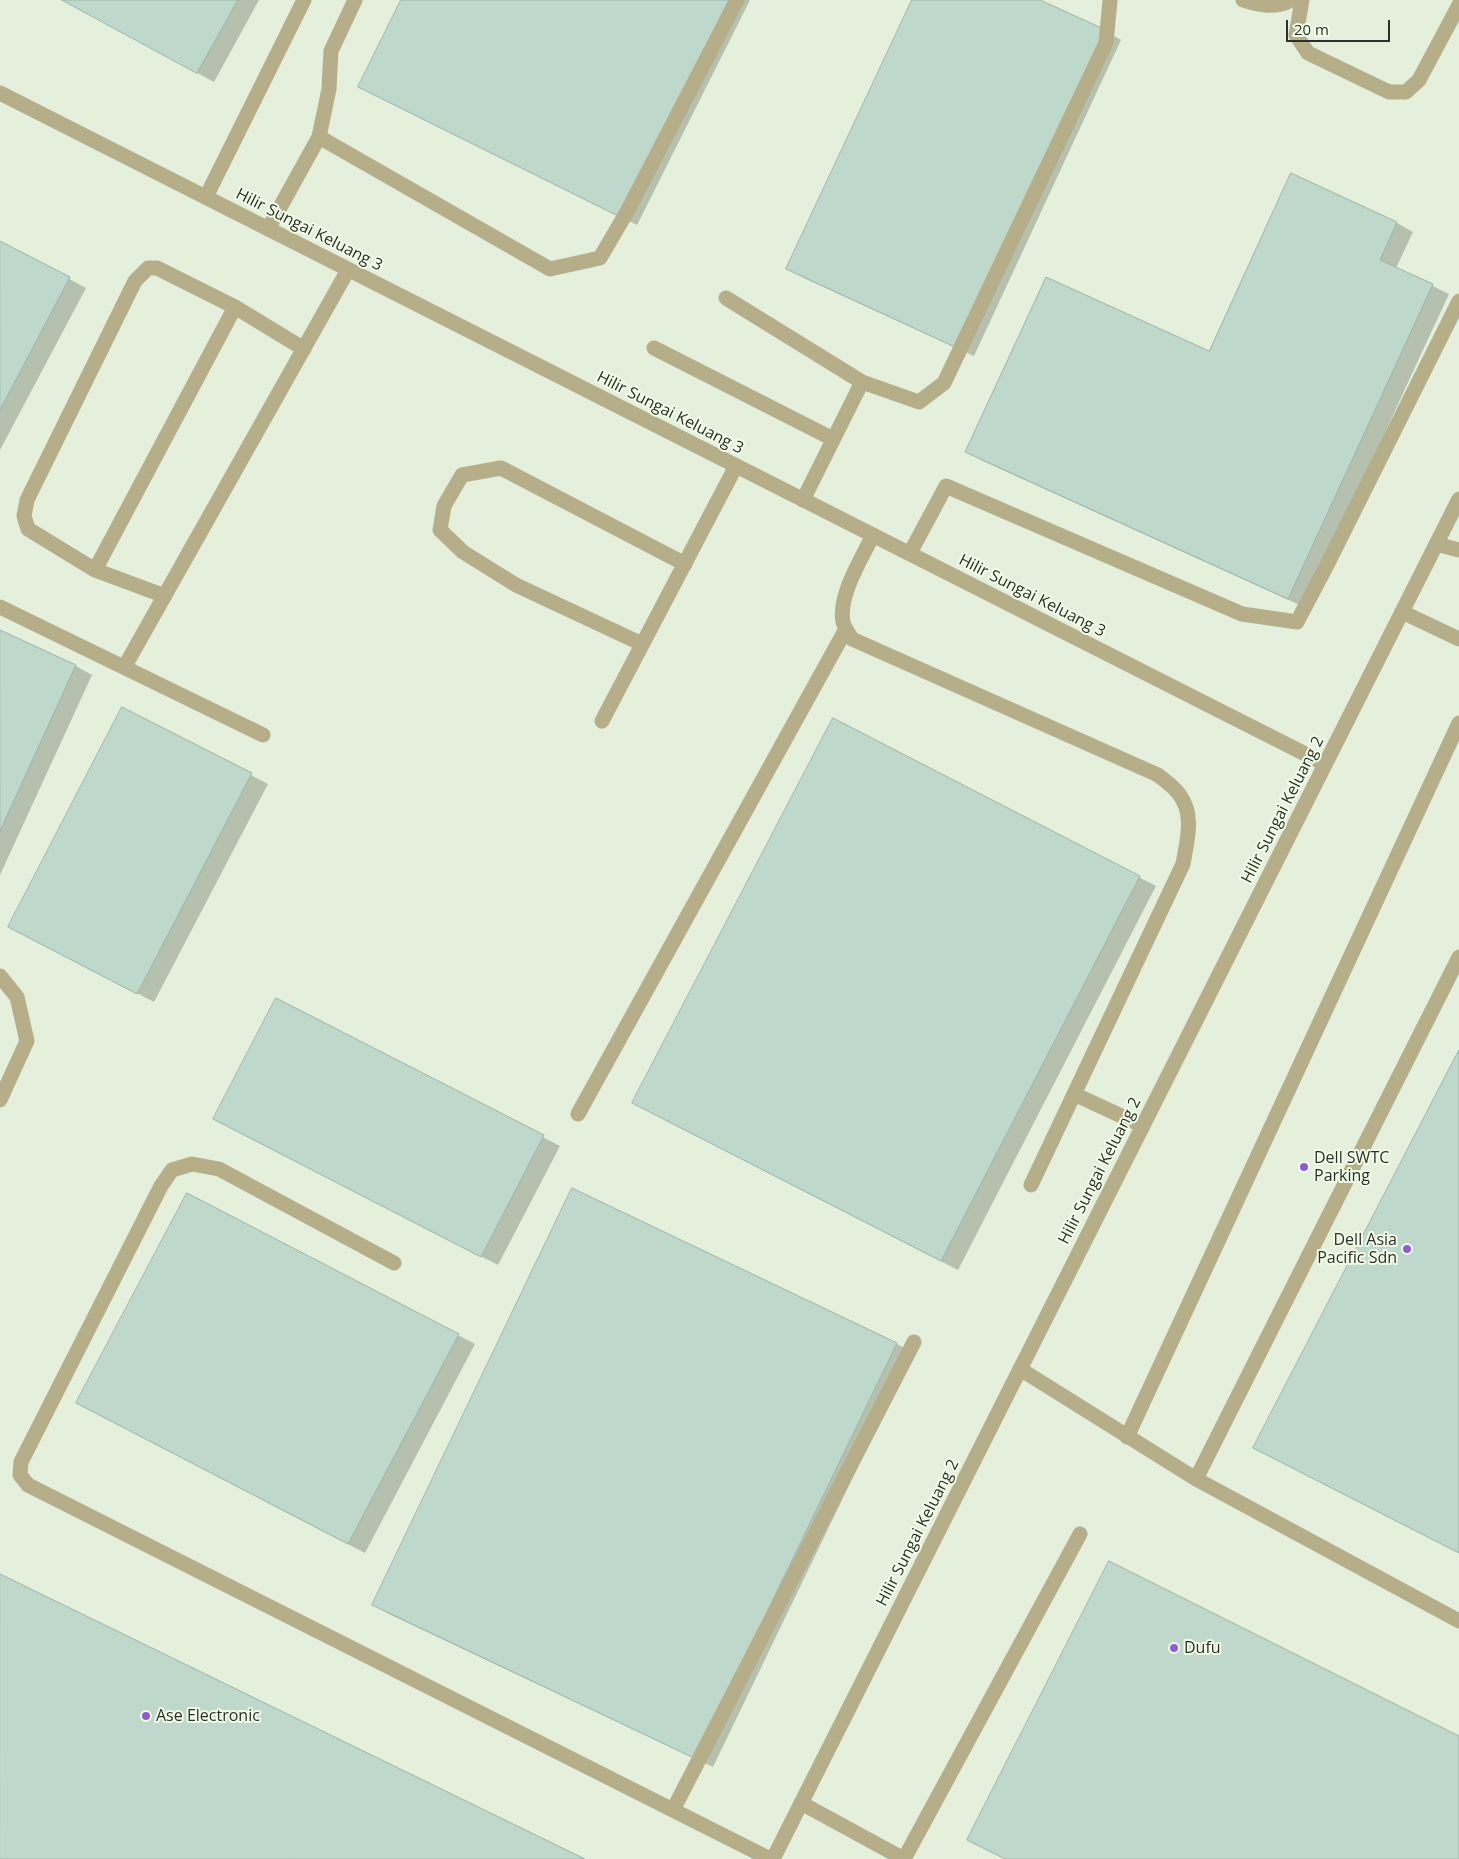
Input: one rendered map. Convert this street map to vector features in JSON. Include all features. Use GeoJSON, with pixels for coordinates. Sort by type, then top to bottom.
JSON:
{"type":"FeatureCollection","features":[{"type":"Feature","properties":{"kind":"street"},"geometry":{"type":"LineString","coordinates":[[206,198],[304,0]]}},
{"type":"Feature","properties":{"kind":"street"},"geometry":{"type":"LineString","coordinates":[[268,229],[320,137],[329,89],[331,51],[355,0]]}},
{"type":"Feature","properties":{"kind":"street"},"geometry":{"type":"LineString","coordinates":[[320,137],[550,269],[600,258],[628,210],[737,0]]}},
{"type":"Feature","properties":{"kind":"street"},"geometry":{"type":"LineString","coordinates":[[726,298],[862,382],[919,402],[944,383],[1106,43],[1110,0]]}},
{"type":"Feature","properties":{"kind":"street"},"geometry":{"type":"LineString","coordinates":[[1243,0],[1262,6],[1286,3],[1291,0]]}},
{"type":"Feature","properties":{"kind":"street"},"geometry":{"type":"LineString","coordinates":[[1302,0],[1296,35],[1308,53],[1389,92],[1406,92],[1419,80],[1459,5]]}},
{"type":"Feature","properties":{"kind":"street","name":"Hilir Sungai Keluang 3"},"geometry":{"type":"LineString","coordinates":[[0,93],[1325,764]]}},
{"type":"Feature","properties":{"kind":"street"},"geometry":{"type":"LineString","coordinates":[[165,596],[95,570],[28,529],[24,516],[26,500],[135,281],[148,268],[158,268],[235,308],[304,349]]}},
{"type":"Feature","properties":{"kind":"street"},"geometry":{"type":"LineString","coordinates":[[126,666],[348,270]]}},
{"type":"Feature","properties":{"kind":"street"},"geometry":{"type":"LineString","coordinates":[[910,553],[946,486],[1242,614],[1296,622],[1331,557],[1459,301]]}},
{"type":"Feature","properties":{"kind":"street"},"geometry":{"type":"LineString","coordinates":[[95,570],[235,308]]}},
{"type":"Feature","properties":{"kind":"street"},"geometry":{"type":"LineString","coordinates":[[654,348],[833,439]]}},
{"type":"Feature","properties":{"kind":"street"},"geometry":{"type":"LineString","coordinates":[[803,500],[862,382]]}},
{"type":"Feature","properties":{"kind":"street"},"geometry":{"type":"LineString","coordinates":[[602,721],[736,466]]}},
{"type":"Feature","properties":{"kind":"street"},"geometry":{"type":"LineString","coordinates":[[642,644],[516,585],[463,552],[440,530],[444,506],[462,475],[501,468],[685,564]]}},
{"type":"Feature","properties":{"kind":"street","name":"Hilir Sungai Keluang 2"},"geometry":{"type":"LineString","coordinates":[[771,1859],[1459,499]]}},
{"type":"Feature","properties":{"kind":"street"},"geometry":{"type":"LineString","coordinates":[[872,534],[846,593],[842,609],[843,623],[852,639],[1158,775],[1179,793],[1186,807],[1190,823],[1183,864],[1031,1185]]}},
{"type":"Feature","properties":{"kind":"street"},"geometry":{"type":"LineString","coordinates":[[1436,544],[1459,550]]}},
{"type":"Feature","properties":{"kind":"street"},"geometry":{"type":"LineString","coordinates":[[0,606],[264,735]]}},
{"type":"Feature","properties":{"kind":"street"},"geometry":{"type":"LineString","coordinates":[[1402,612],[1459,639]]}},
{"type":"Feature","properties":{"kind":"street"},"geometry":{"type":"LineString","coordinates":[[578,1114],[846,629]]}},
{"type":"Feature","properties":{"kind":"street"},"geometry":{"type":"LineString","coordinates":[[1127,1437],[1459,723]]}},
{"type":"Feature","properties":{"kind":"street"},"geometry":{"type":"LineString","coordinates":[[1196,1479],[1459,957]]}},
{"type":"Feature","properties":{"kind":"street"},"geometry":{"type":"LineString","coordinates":[[0,976],[17,997],[27,1040],[0,1100]]}},
{"type":"Feature","properties":{"kind":"street"},"geometry":{"type":"LineString","coordinates":[[1074,1094],[1143,1126]]}},
{"type":"Feature","properties":{"kind":"street"},"geometry":{"type":"LineString","coordinates":[[394,1263],[220,1169],[192,1164],[172,1170],[161,1186],[21,1462],[20,1475],[28,1485],[771,1859]]}},
{"type":"Feature","properties":{"kind":"street"},"geometry":{"type":"LineString","coordinates":[[673,1810],[914,1342]]}},
{"type":"Feature","properties":{"kind":"street"},"geometry":{"type":"LineString","coordinates":[[1020,1369],[1196,1479],[1459,1621]]}},
{"type":"Feature","properties":{"kind":"street"},"geometry":{"type":"LineString","coordinates":[[801,1803],[904,1859],[1080,1534]]}},
{"type":"Feature","properties":{"kind":"building"},"geometry":{"type":"Polygon","coordinates":[[[62,0],[238,0],[197,73],[62,0]]]}},
{"type":"Feature","properties":{"kind":"building"},"geometry":{"type":"Polygon","coordinates":[[[401,0],[729,0],[620,217],[358,87],[401,0]]]}},
{"type":"Feature","properties":{"kind":"building"},"geometry":{"type":"Polygon","coordinates":[[[912,0],[1040,0],[1106,30],[957,348],[786,269],[912,0]]]}},
{"type":"Feature","properties":{"kind":"building"},"geometry":{"type":"Polygon","coordinates":[[[1291,173],[1397,222],[1380,260],[1433,284],[1288,599],[965,452],[1046,277],[1209,351],[1291,173]]]}},
{"type":"Feature","properties":{"kind":"building"},"geometry":{"type":"Polygon","coordinates":[[[0,241],[70,277],[0,410],[0,241]]]}},
{"type":"Feature","properties":{"kind":"building"},"geometry":{"type":"Polygon","coordinates":[[[0,630],[76,665],[0,831],[0,630]]]}},
{"type":"Feature","properties":{"kind":"building"},"geometry":{"type":"Polygon","coordinates":[[[122,707],[252,773],[137,994],[8,927],[122,707]]]}},
{"type":"Feature","properties":{"kind":"building"},"geometry":{"type":"Polygon","coordinates":[[[833,718],[1140,876],[941,1261],[632,1103],[833,718]]]}},
{"type":"Feature","properties":{"kind":"building"},"geometry":{"type":"Polygon","coordinates":[[[276,998],[544,1135],[481,1257],[213,1119],[276,998]]]}},
{"type":"Feature","properties":{"kind":"building","name":"Dell Asia Pacific Sdn"},"geometry":{"type":"Polygon","coordinates":[[[1459,1050],[1459,1553],[1253,1448],[1459,1050]]]}},
{"type":"Feature","properties":{"kind":"building"},"geometry":{"type":"Polygon","coordinates":[[[572,1188],[897,1343],[696,1759],[372,1605],[572,1188]]]}},
{"type":"Feature","properties":{"kind":"building"},"geometry":{"type":"Polygon","coordinates":[[[187,1193],[459,1334],[348,1544],[76,1403],[187,1193]]]}},
{"type":"Feature","properties":{"kind":"building","name":"Dufu"},"geometry":{"type":"Polygon","coordinates":[[[1109,1561],[1459,1736],[1459,1859],[1005,1859],[967,1840],[1109,1561]]]}},
{"type":"Feature","properties":{"kind":"building","name":"Ase Electronic"},"geometry":{"type":"Polygon","coordinates":[[[0,1574],[585,1859],[0,1859],[0,1574]]]}},
{"type":"Feature","properties":{"kind":"place","name":"Dell SWTC Parking"},"geometry":{"type":"Point","coordinates":[1304,1167]}},
{"type":"Feature","properties":{"kind":"place","name":"Dell Asia Pacific Sdn"},"geometry":{"type":"Point","coordinates":[1407,1249]}},
{"type":"Feature","properties":{"kind":"place","name":"Dufu"},"geometry":{"type":"Point","coordinates":[1174,1648]}},
{"type":"Feature","properties":{"kind":"place","name":"Ase Electronic"},"geometry":{"type":"Point","coordinates":[146,1716]}}]}
